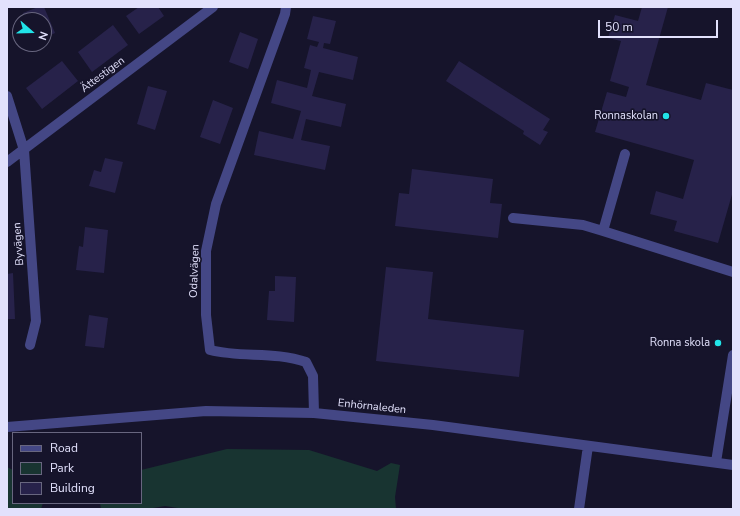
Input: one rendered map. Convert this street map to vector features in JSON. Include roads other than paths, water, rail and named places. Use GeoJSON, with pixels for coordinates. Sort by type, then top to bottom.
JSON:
{"type":"FeatureCollection","features":[{"type":"Feature","properties":{"kind":"street","name":"Ättestigen"},"geometry":{"type":"LineString","coordinates":[[7,162],[213,7]]}},
{"type":"Feature","properties":{"kind":"street","name":"Odalvägen"},"geometry":{"type":"LineString","coordinates":[[286,7],[285,14],[216,204],[206,251],[206,314],[210,350],[225,353],[265,354],[292,357],[306,362],[313,376],[314,413]]}},
{"type":"Feature","properties":{"kind":"street","name":"Byvägen"},"geometry":{"type":"LineString","coordinates":[[7,96],[24,150],[36,321],[30,345]]}},
{"type":"Feature","properties":{"kind":"street"},"geometry":{"type":"LineString","coordinates":[[603,231],[625,154]]}},
{"type":"Feature","properties":{"kind":"street"},"geometry":{"type":"LineString","coordinates":[[513,218],[583,225],[733,272]]}},
{"type":"Feature","properties":{"kind":"street"},"geometry":{"type":"LineString","coordinates":[[716,462],[732,383],[733,355]]}},
{"type":"Feature","properties":{"kind":"street","name":"Enhörnaleden"},"geometry":{"type":"LineString","coordinates":[[7,427],[206,411],[314,413],[433,425],[733,465]]}},
{"type":"Feature","properties":{"kind":"street"},"geometry":{"type":"LineString","coordinates":[[579,509],[588,446]]}},
{"type":"Feature","properties":{"kind":"place","name":"Ronnaskolan"},"geometry":{"type":"Point","coordinates":[666,116]}},
{"type":"Feature","properties":{"kind":"place","name":"Ronna skola"},"geometry":{"type":"Point","coordinates":[718,343]}}]}
